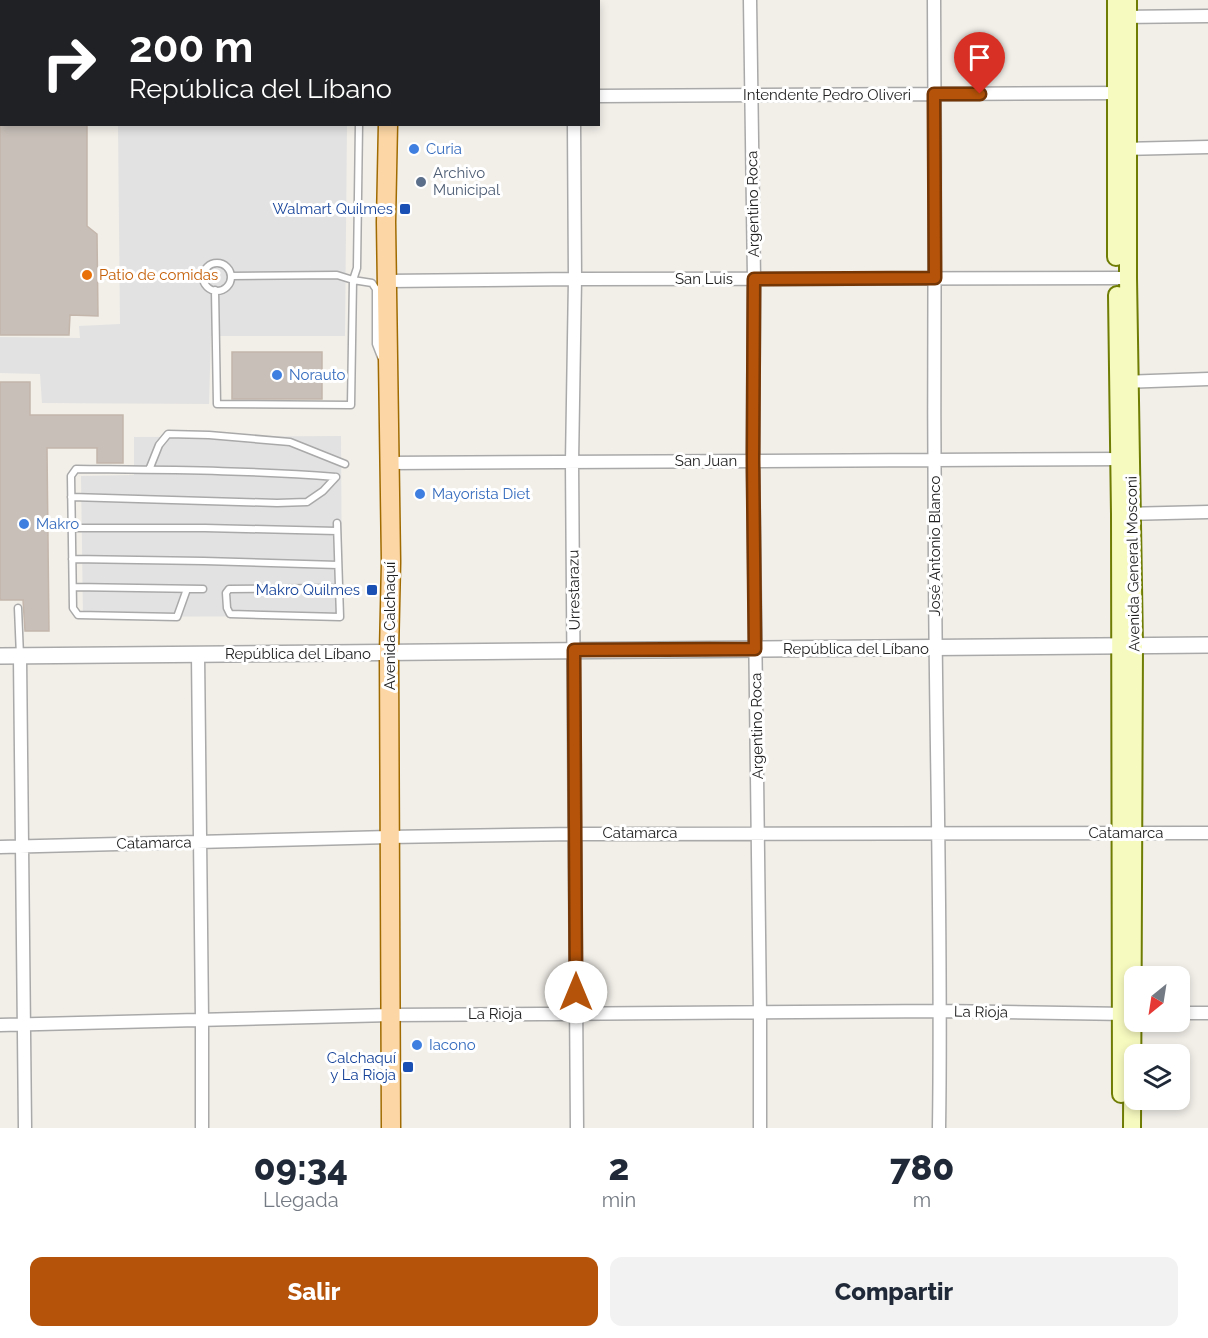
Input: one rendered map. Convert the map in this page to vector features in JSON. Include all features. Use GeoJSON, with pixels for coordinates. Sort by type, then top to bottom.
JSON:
{"type":"FeatureCollection","features":[{"type":"Feature","properties":{"kind":"main road","name":"Avenida General Mosconi"},"geometry":{"type":"LineString","coordinates":[[1122,8],[1122,278],[1128,966]]}},
{"type":"Feature","properties":{"kind":"main road","name":"Avenida Calchaquí"},"geometry":{"type":"LineString","coordinates":[[387,126],[391,562],[389,653],[391,1128]]}},
{"type":"Feature","properties":{"kind":"main road","name":"Avenida General Mosconi"},"geometry":{"type":"LineString","coordinates":[[1122,1128],[1128,1032]]}},
{"type":"Feature","properties":{"kind":"main road","name":"Avenida General Mosconi"},"geometry":{"type":"LineString","coordinates":[[1129,1032],[1132,1128]]}},
{"type":"Feature","properties":{"kind":"street","name":"Argentino Roca"},"geometry":{"type":"LineString","coordinates":[[750,0],[760,1128]]}},
{"type":"Feature","properties":{"kind":"street","name":"José Antonio Blanco"},"geometry":{"type":"LineString","coordinates":[[933,0],[939,1128]]}},
{"type":"Feature","properties":{"kind":"street"},"geometry":{"type":"LineString","coordinates":[[1122,8],[1208,16]]}},
{"type":"Feature","properties":{"kind":"street","name":"Intendente Pedro Oliveri"},"geometry":{"type":"LineString","coordinates":[[600,96],[1122,93]]}},
{"type":"Feature","properties":{"kind":"street","name":"Urrestarazu"},"geometry":{"type":"LineString","coordinates":[[574,126],[575,279],[572,462],[576,1128]]}},
{"type":"Feature","properties":{"kind":"street"},"geometry":{"type":"LineString","coordinates":[[1122,149],[1208,147]]}},
{"type":"Feature","properties":{"kind":"street","name":"San Luis"},"geometry":{"type":"LineString","coordinates":[[387,281],[1122,278]]}},
{"type":"Feature","properties":{"kind":"street"},"geometry":{"type":"LineString","coordinates":[[1124,382],[1208,380]]}},
{"type":"Feature","properties":{"kind":"street","name":"San Juan"},"geometry":{"type":"LineString","coordinates":[[389,463],[1125,459]]}},
{"type":"Feature","properties":{"kind":"street"},"geometry":{"type":"LineString","coordinates":[[1126,514],[1208,512]]}},
{"type":"Feature","properties":{"kind":"street","name":"República del Líbano"},"geometry":{"type":"LineString","coordinates":[[0,656],[1208,645]]}},
{"type":"Feature","properties":{"kind":"street"},"geometry":{"type":"LineString","coordinates":[[198,654],[202,1128]]}},
{"type":"Feature","properties":{"kind":"street"},"geometry":{"type":"LineString","coordinates":[[20,657],[25,1128]]}},
{"type":"Feature","properties":{"kind":"street","name":"Catamarca"},"geometry":{"type":"LineString","coordinates":[[0,847],[576,834],[1208,833]]}},
{"type":"Feature","properties":{"kind":"street","name":"La Rioja"},"geometry":{"type":"LineString","coordinates":[[0,1025],[391,1015],[940,1011],[1124,1013]]}},
{"type":"Feature","properties":{"kind":"street"},"geometry":{"type":"LineString","coordinates":[[1190,1013],[1208,1013]]}},
{"type":"Feature","properties":{"kind":"lane"},"geometry":{"type":"LineString","coordinates":[[215,290],[217,404],[351,405],[353,280],[357,268],[359,126]]}},
{"type":"Feature","properties":{"kind":"lane"},"geometry":{"type":"LineString","coordinates":[[221,263],[228,268],[231,276],[225,288],[215,290],[205,283],[203,275],[206,268],[221,263]]}},
{"type":"Feature","properties":{"kind":"lane"},"geometry":{"type":"LineString","coordinates":[[231,276],[337,275],[372,283],[376,289],[376,344],[388,377]]}},
{"type":"Feature","properties":{"kind":"lane"},"geometry":{"type":"LineString","coordinates":[[149,470],[159,445],[168,434],[290,442],[345,464]]}},
{"type":"Feature","properties":{"kind":"lane"},"geometry":{"type":"LineString","coordinates":[[71,497],[307,502],[323,491],[336,477],[301,473],[76,469],[73,471],[71,476],[71,497],[73,608],[78,615],[177,617],[187,589]]}},
{"type":"Feature","properties":{"kind":"lane"},"geometry":{"type":"LineString","coordinates":[[337,523],[340,617],[230,614],[227,608],[226,593],[229,589],[339,588]]}},
{"type":"Feature","properties":{"kind":"lane"},"geometry":{"type":"LineString","coordinates":[[72,528],[337,531]]}},
{"type":"Feature","properties":{"kind":"lane"},"geometry":{"type":"LineString","coordinates":[[72,560],[339,565]]}},
{"type":"Feature","properties":{"kind":"lane"},"geometry":{"type":"LineString","coordinates":[[73,587],[203,590]]}},
{"type":"Feature","properties":{"kind":"lane"},"geometry":{"type":"LineString","coordinates":[[18,608],[20,657]]}},
{"type":"Feature","properties":{"kind":"shaded area"},"geometry":{"type":"Polygon","coordinates":[[[118,126],[347,126],[345,336],[211,336],[209,404],[42,403],[40,374],[0,373],[0,337],[80,338],[79,326],[120,324],[118,126]]]}},
{"type":"Feature","properties":{"kind":"shaded area"},"geometry":{"type":"Polygon","coordinates":[[[341,436],[342,616],[83,617],[81,476],[134,475],[134,437],[341,436]]]}},
{"type":"Feature","properties":{"kind":"building"},"geometry":{"type":"Polygon","coordinates":[[[0,126],[87,126],[87,226],[97,234],[98,316],[70,315],[69,335],[0,335],[0,126]]]}},
{"type":"Feature","properties":{"kind":"building","name":"Norauto"},"geometry":{"type":"Polygon","coordinates":[[[232,352],[322,352],[322,399],[232,399],[232,352]]]}},
{"type":"Feature","properties":{"kind":"building","name":"Makro"},"geometry":{"type":"Polygon","coordinates":[[[0,382],[30,382],[30,415],[123,415],[123,463],[97,463],[97,448],[47,448],[49,631],[25,631],[23,600],[0,600],[0,382]]]}},
{"type":"Feature","properties":{"kind":"place","name":"Curia"},"geometry":{"type":"Point","coordinates":[414,149]}},
{"type":"Feature","properties":{"kind":"place","name":"Archivo Municipal"},"geometry":{"type":"Point","coordinates":[421,182]}},
{"type":"Feature","properties":{"kind":"place","name":"Walmart Quilmes"},"geometry":{"type":"Point","coordinates":[405,209]}},
{"type":"Feature","properties":{"kind":"place","name":"Patio de comidas"},"geometry":{"type":"Point","coordinates":[87,275]}},
{"type":"Feature","properties":{"kind":"place","name":"Norauto"},"geometry":{"type":"Point","coordinates":[277,375]}},
{"type":"Feature","properties":{"kind":"place","name":"Mayorista Diet"},"geometry":{"type":"Point","coordinates":[420,494]}},
{"type":"Feature","properties":{"kind":"place","name":"Makro"},"geometry":{"type":"Point","coordinates":[24,524]}},
{"type":"Feature","properties":{"kind":"place","name":"Makro Quilmes"},"geometry":{"type":"Point","coordinates":[372,590]}},
{"type":"Feature","properties":{"kind":"place","name":"Iacono"},"geometry":{"type":"Point","coordinates":[417,1045]}},
{"type":"Feature","properties":{"kind":"place","name":"Calchaquí y La Rioja"},"geometry":{"type":"Point","coordinates":[408,1067]}},
{"type":"Feature","properties":{"kind":"route"},"geometry":{"type":"LineString","coordinates":[[576,992],[574,650],[755,649],[754,279],[935,278],[934,94],[980,94]]}}]}
